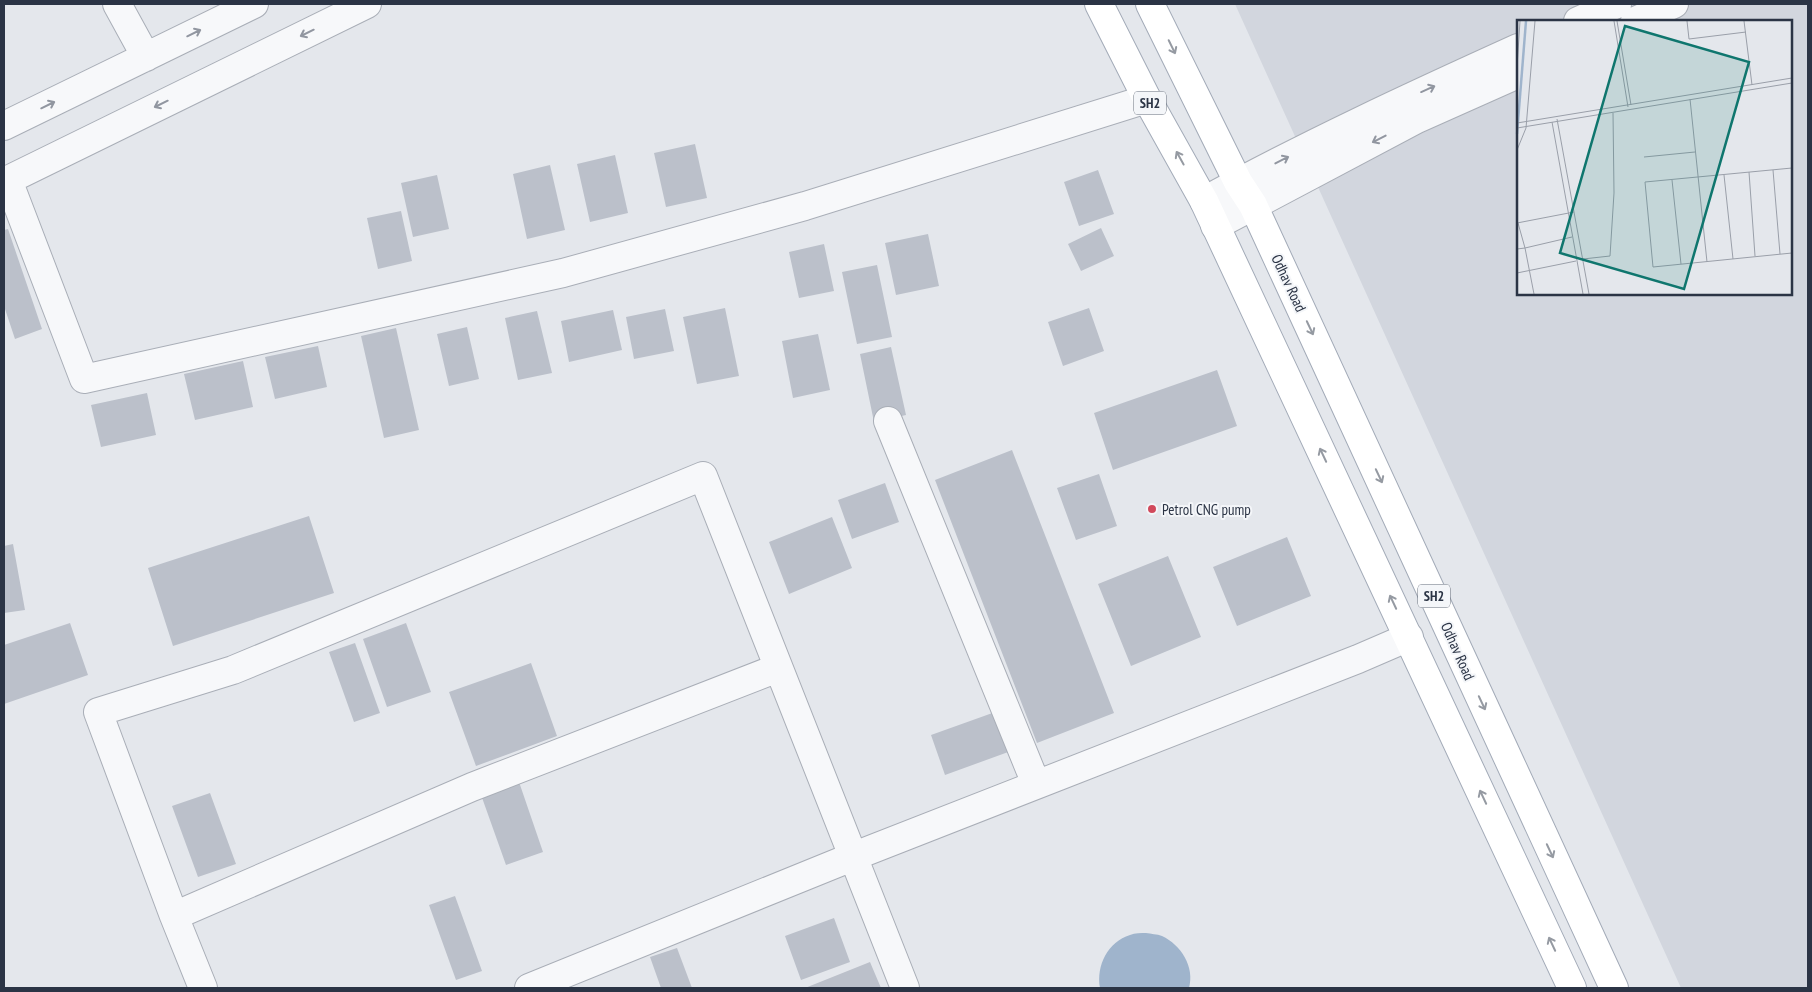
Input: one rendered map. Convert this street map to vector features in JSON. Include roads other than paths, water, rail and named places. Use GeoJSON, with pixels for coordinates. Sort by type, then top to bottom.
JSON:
{"type":"FeatureCollection","features":[{"type":"Feature","properties":{"kind":"main road","name":"SH2"},"geometry":{"type":"LineString","coordinates":[[1099,4],[1147,99],[1204,201],[1572,988]]}},
{"type":"Feature","properties":{"kind":"main road","name":"SH2"},"geometry":{"type":"LineString","coordinates":[[1150,4],[1238,182],[1253,205]]}},
{"type":"Feature","properties":{"kind":"main road","name":"Odhav Road"},"geometry":{"type":"LineString","coordinates":[[1253,205],[1614,988]]}},
{"type":"Feature","properties":{"kind":"street"},"geometry":{"type":"LineString","coordinates":[[117,4],[146,56]]}},
{"type":"Feature","properties":{"kind":"street"},"geometry":{"type":"LineString","coordinates":[[4,126],[254,4]]}},
{"type":"Feature","properties":{"kind":"street"},"geometry":{"type":"LineString","coordinates":[[367,4],[330,12],[6,181],[84,379],[563,273],[805,206],[1147,99]]}},
{"type":"Feature","properties":{"kind":"street"},"geometry":{"type":"LineString","coordinates":[[1580,20],[1617,4]]}},
{"type":"Feature","properties":{"kind":"street"},"geometry":{"type":"LineString","coordinates":[[1637,20],[1674,4]]}},
{"type":"Feature","properties":{"kind":"street"},"geometry":{"type":"LineString","coordinates":[[1204,201],[1238,182],[1407,98],[1517,48]]}},
{"type":"Feature","properties":{"kind":"street"},"geometry":{"type":"LineString","coordinates":[[1215,226],[1418,119],[1517,74]]}},
{"type":"Feature","properties":{"kind":"street"},"geometry":{"type":"LineString","coordinates":[[888,420],[1036,784]]}},
{"type":"Feature","properties":{"kind":"street"},"geometry":{"type":"LineString","coordinates":[[203,988],[174,916],[98,712],[233,670],[703,476],[905,988]]}},
{"type":"Feature","properties":{"kind":"street"},"geometry":{"type":"LineString","coordinates":[[529,988],[852,857],[1358,659],[1409,637]]}},
{"type":"Feature","properties":{"kind":"street"},"geometry":{"type":"LineString","coordinates":[[174,916],[472,787],[778,668]]}},
{"type":"Feature","properties":{"kind":"water"},"geometry":{"type":"Polygon","coordinates":[[[1146,933],[1162,936],[1180,951],[1185,958],[1190,972],[1189,988],[1100,988],[1099,979],[1102,963],[1115,943],[1122,938],[1134,934],[1146,933]]]}},
{"type":"Feature","properties":{"kind":"place","name":"Petrol CNG pump"},"geometry":{"type":"Point","coordinates":[1152,509]}}]}
